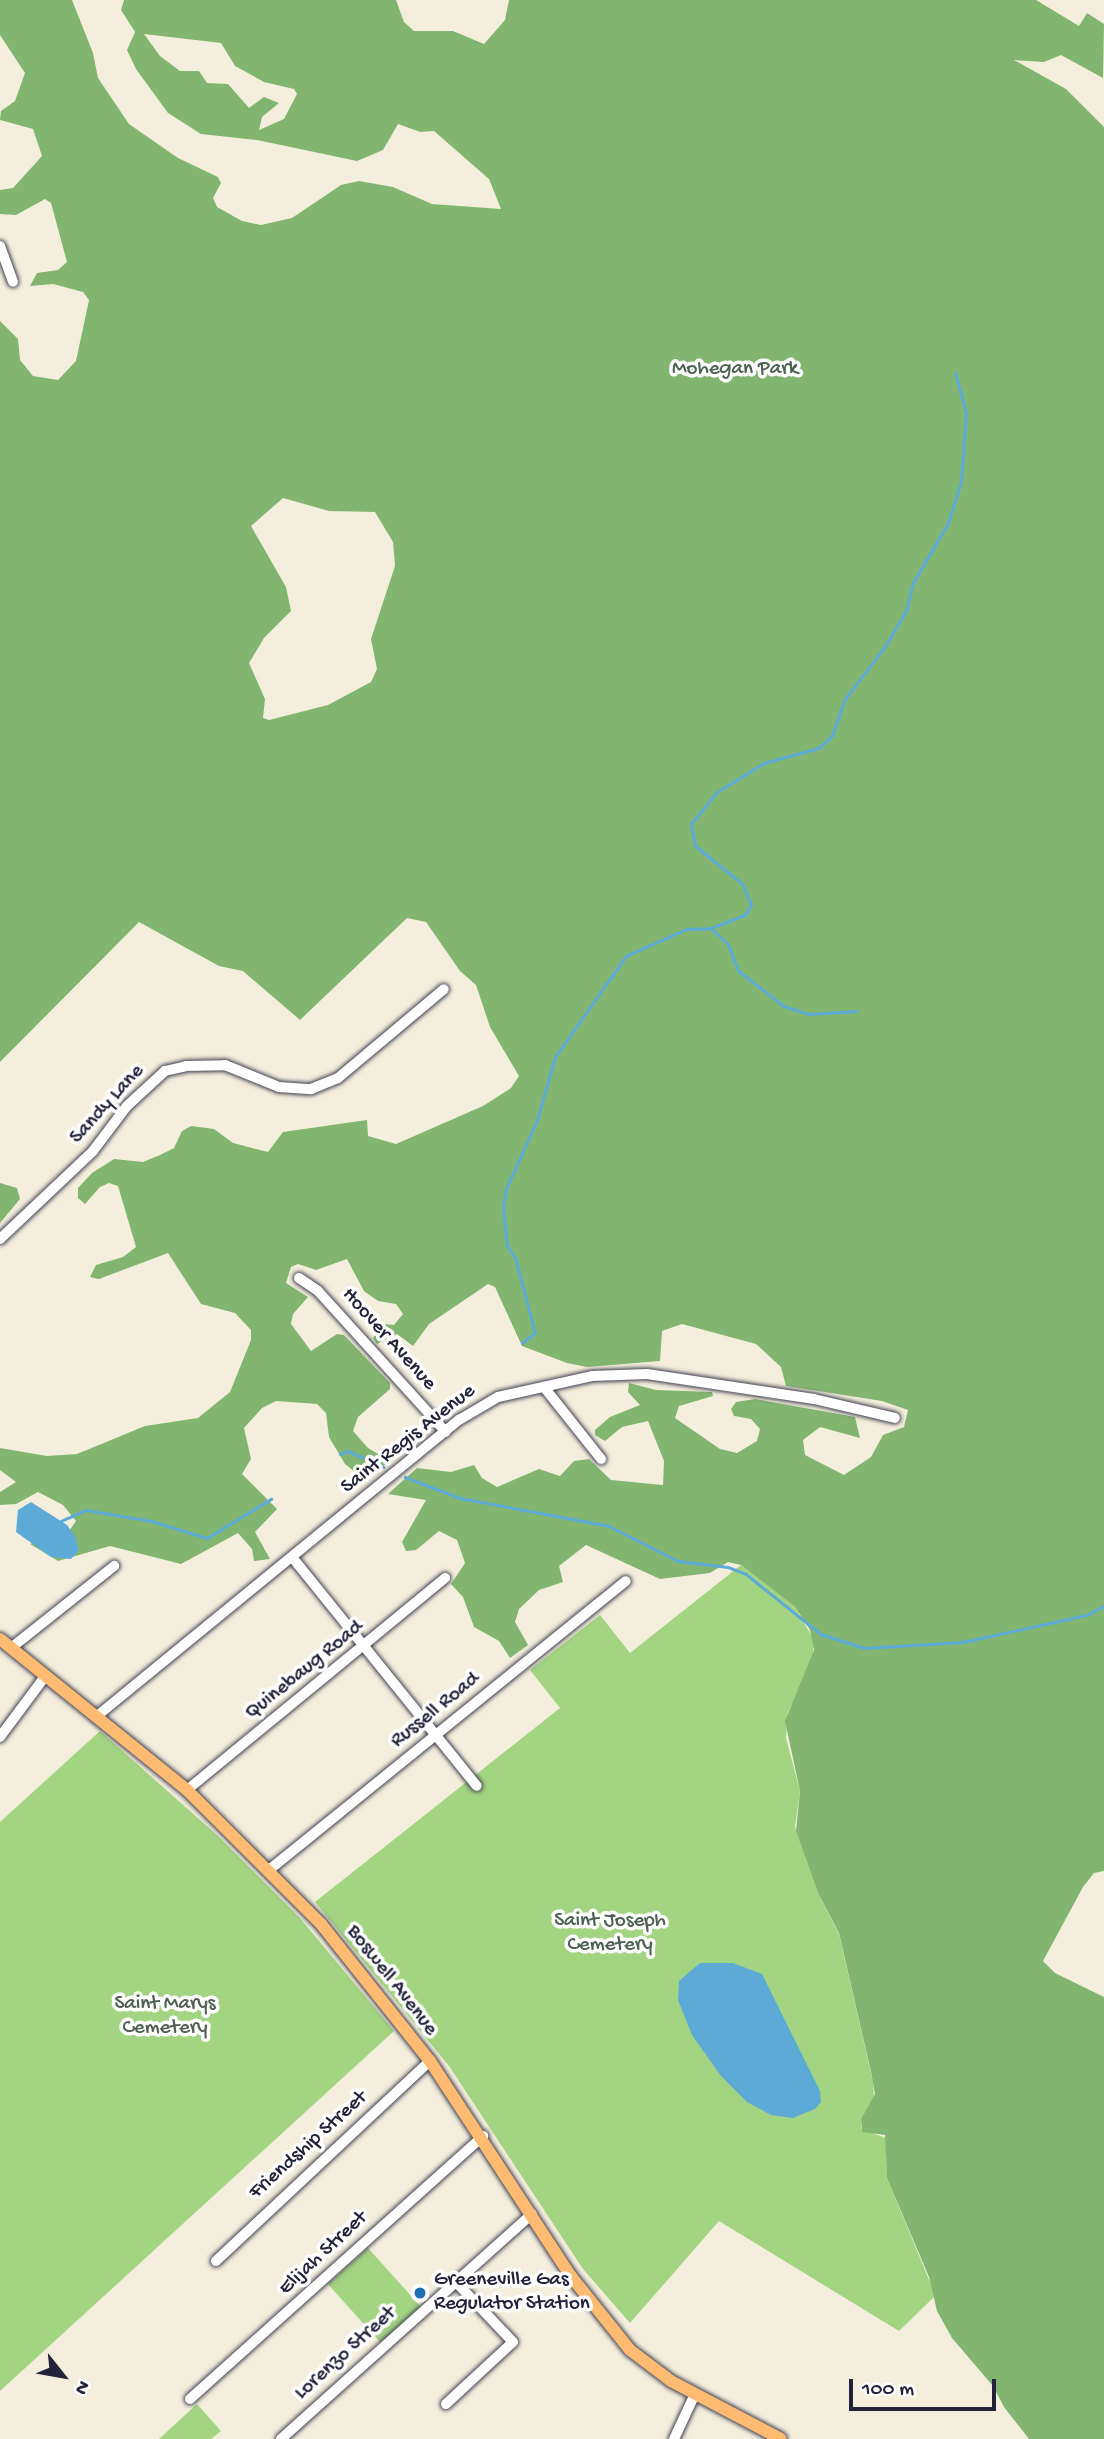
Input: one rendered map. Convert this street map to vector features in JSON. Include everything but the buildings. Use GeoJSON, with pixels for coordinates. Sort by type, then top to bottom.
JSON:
{"type":"FeatureCollection","features":[{"type":"Feature","properties":{"kind":"main road","name":"Boswell Avenue"},"geometry":{"type":"LineString","coordinates":[[0,1639],[187,1790],[321,1924],[430,2061],[484,2136],[570,2275],[630,2350],[656,2372],[781,2439]]}},
{"type":"Feature","properties":{"kind":"street"},"geometry":{"type":"LineString","coordinates":[[0,246],[13,282]]}},
{"type":"Feature","properties":{"kind":"street","name":"Sandy Lane"},"geometry":{"type":"LineString","coordinates":[[0,1239],[93,1152],[127,1106],[165,1071],[186,1066],[225,1065],[279,1087],[311,1089],[338,1078],[444,989]]}},
{"type":"Feature","properties":{"kind":"street","name":"Hoover Avenue"},"geometry":{"type":"LineString","coordinates":[[299,1278],[318,1291],[446,1432]]}},
{"type":"Feature","properties":{"kind":"street","name":"Saint Regis Avenue"},"geometry":{"type":"LineString","coordinates":[[97,1716],[446,1432],[490,1400],[600,1375],[647,1374],[814,1399],[895,1418]]}},
{"type":"Feature","properties":{"kind":"street"},"geometry":{"type":"LineString","coordinates":[[544,1387],[601,1459]]}},
{"type":"Feature","properties":{"kind":"street"},"geometry":{"type":"LineString","coordinates":[[292,1557],[477,1786]]}},
{"type":"Feature","properties":{"kind":"street"},"geometry":{"type":"LineString","coordinates":[[11,1648],[114,1566]]}},
{"type":"Feature","properties":{"kind":"street","name":"Quinebaug Road"},"geometry":{"type":"LineString","coordinates":[[187,1790],[365,1647],[445,1578]]}},
{"type":"Feature","properties":{"kind":"street","name":"Russell Road"},"geometry":{"type":"LineString","coordinates":[[269,1870],[626,1581]]}},
{"type":"Feature","properties":{"kind":"street"},"geometry":{"type":"LineString","coordinates":[[0,1737],[46,1675]]}},
{"type":"Feature","properties":{"kind":"street","name":"Friendship Street"},"geometry":{"type":"LineString","coordinates":[[216,2261],[430,2061]]}},
{"type":"Feature","properties":{"kind":"street","name":"Elijah Street"},"geometry":{"type":"LineString","coordinates":[[190,2399],[484,2136]]}},
{"type":"Feature","properties":{"kind":"street","name":"Lorenzo Street"},"geometry":{"type":"LineString","coordinates":[[281,2439],[532,2214]]}},
{"type":"Feature","properties":{"kind":"street"},"geometry":{"type":"LineString","coordinates":[[446,2404],[513,2342],[455,2281]]}},
{"type":"Feature","properties":{"kind":"street"},"geometry":{"type":"LineString","coordinates":[[674,2439],[695,2394]]}},
{"type":"Feature","properties":{"kind":"green space","name":"Mohegan Park"},"geometry":{"type":"Polygon","coordinates":[[[0,0],[72,0],[93,53],[98,78],[129,124],[178,158],[218,177],[221,183],[213,198],[217,207],[242,221],[261,225],[292,218],[341,185],[359,181],[393,187],[432,204],[501,209],[489,179],[434,131],[420,132],[398,124],[383,150],[357,161],[257,140],[201,134],[168,113],[136,69],[127,50],[135,32],[121,10],[124,0],[396,0],[404,22],[414,31],[453,31],[484,44],[505,20],[509,0],[1036,0],[1079,26],[1087,13],[1104,24],[1103,78],[1061,55],[1044,62],[1014,60],[1066,89],[1104,127],[1104,1871],[1094,1873],[1083,1887],[1043,1961],[1055,1973],[1104,1997],[1104,2439],[1029,2439],[1004,2407],[993,2386],[952,2338],[937,2311],[929,2277],[887,2178],[885,2135],[862,2132],[861,2119],[875,2094],[871,2072],[839,1933],[818,1893],[796,1831],[800,1791],[785,1721],[814,1650],[810,1630],[795,1607],[741,1565],[728,1562],[710,1573],[660,1579],[586,1545],[559,1566],[563,1582],[539,1590],[519,1609],[515,1622],[528,1645],[510,1658],[499,1641],[474,1627],[463,1597],[451,1584],[465,1563],[457,1540],[439,1531],[416,1550],[406,1551],[402,1542],[426,1500],[388,1494],[417,1468],[451,1472],[474,1465],[482,1478],[497,1487],[539,1469],[560,1476],[574,1461],[589,1459],[611,1480],[663,1485],[664,1461],[648,1421],[622,1427],[605,1441],[595,1435],[595,1430],[610,1417],[640,1405],[628,1392],[629,1383],[656,1390],[712,1392],[713,1396],[679,1406],[675,1418],[720,1449],[737,1453],[757,1441],[760,1429],[751,1419],[734,1416],[731,1409],[736,1402],[755,1399],[855,1417],[860,1438],[820,1427],[803,1440],[805,1455],[844,1475],[871,1457],[883,1435],[904,1427],[908,1410],[882,1401],[786,1386],[781,1367],[756,1344],[682,1324],[662,1331],[660,1361],[587,1367],[567,1363],[522,1346],[495,1287],[488,1284],[429,1324],[413,1346],[397,1334],[377,1344],[373,1338],[384,1324],[394,1325],[403,1314],[396,1304],[378,1301],[364,1291],[347,1259],[316,1270],[298,1264],[291,1267],[286,1283],[308,1297],[293,1314],[291,1324],[311,1351],[337,1334],[344,1335],[390,1383],[390,1389],[358,1417],[353,1431],[368,1448],[390,1461],[369,1476],[360,1476],[345,1464],[329,1437],[326,1413],[317,1404],[276,1401],[262,1408],[244,1428],[251,1459],[242,1474],[277,1509],[255,1532],[270,1559],[254,1561],[252,1549],[238,1533],[181,1564],[110,1546],[58,1561],[30,1544],[69,1531],[76,1521],[63,1505],[38,1492],[16,1504],[0,1505],[0,1492],[16,1482],[0,1470],[0,1448],[47,1456],[77,1454],[145,1426],[198,1418],[230,1392],[251,1340],[251,1330],[235,1313],[201,1304],[168,1253],[99,1279],[90,1277],[96,1265],[123,1257],[136,1247],[118,1186],[109,1183],[100,1187],[85,1204],[78,1198],[78,1188],[92,1173],[114,1159],[143,1162],[160,1155],[174,1148],[182,1131],[191,1126],[214,1129],[233,1143],[268,1152],[283,1132],[367,1120],[368,1136],[396,1144],[483,1106],[511,1088],[519,1076],[490,1027],[476,985],[460,971],[426,922],[407,918],[300,1020],[243,971],[219,966],[139,922],[0,1062],[0,321],[18,339],[20,360],[33,376],[58,380],[76,361],[89,300],[83,292],[53,284],[30,286],[37,273],[58,270],[67,262],[51,203],[45,199],[16,215],[0,214],[0,190],[13,188],[42,156],[33,129],[0,120],[1,111],[15,101],[25,73],[0,35],[0,0]],[[144,34],[160,56],[180,71],[199,71],[207,83],[228,84],[249,108],[264,97],[279,103],[262,117],[259,130],[284,119],[297,94],[294,89],[264,82],[235,66],[221,43],[144,34]],[[283,498],[251,526],[286,587],[291,611],[264,638],[249,663],[265,699],[263,718],[269,720],[328,705],[371,682],[377,669],[371,639],[395,566],[393,542],[375,512],[329,511],[283,498]]]}},
{"type":"Feature","properties":{"kind":"green space"},"geometry":{"type":"Polygon","coordinates":[[[0,1183],[17,1188],[20,1199],[0,1223],[0,1183]]]}},
{"type":"Feature","properties":{"kind":"green space","name":"Saint Joseph Cemetery"},"geometry":{"type":"Polygon","coordinates":[[[741,1565],[795,1607],[814,1640],[812,1663],[788,1712],[786,1738],[800,1791],[795,1827],[818,1893],[839,1934],[873,2082],[874,2097],[861,2119],[861,2129],[886,2138],[887,2178],[932,2287],[934,2297],[899,2331],[719,2221],[630,2323],[583,2269],[449,2066],[315,1902],[560,1708],[530,1670],[600,1615],[630,1653],[741,1565]]]}},
{"type":"Feature","properties":{"kind":"green space","name":"Saint Marys Cemetery"},"geometry":{"type":"Polygon","coordinates":[[[100,1731],[217,1835],[299,1917],[394,2031],[0,2391],[0,1822],[100,1731]]]}},
{"type":"Feature","properties":{"kind":"green space"},"geometry":{"type":"Polygon","coordinates":[[[368,2248],[421,2307],[381,2343],[328,2284],[368,2248]]]}},
{"type":"Feature","properties":{"kind":"green space"},"geometry":{"type":"Polygon","coordinates":[[[197,2404],[221,2431],[211,2439],[159,2439],[197,2404]]]}},
{"type":"Feature","properties":{"kind":"water"},"geometry":{"type":"Polygon","coordinates":[[[31,1502],[67,1525],[75,1536],[79,1550],[71,1559],[51,1557],[16,1532],[18,1510],[31,1502]]]}},
{"type":"Feature","properties":{"kind":"water"},"geometry":{"type":"Polygon","coordinates":[[[700,1963],[733,1963],[762,1974],[820,2091],[821,2102],[815,2109],[793,2118],[771,2115],[747,2102],[721,2076],[692,2035],[678,2000],[679,1981],[700,1963]]]}},
{"type":"Feature","properties":{"kind":"waterway"},"geometry":{"type":"LineString","coordinates":[[522,1343],[535,1333],[515,1258],[507,1246],[503,1208],[506,1189],[537,1120],[555,1057],[626,956],[687,929],[711,928],[745,915],[751,905],[742,884],[695,846],[691,824],[717,792],[764,763],[819,748],[832,736],[845,699],[886,645],[906,611],[913,583],[948,523],[961,482],[966,413],[955,373]]}},
{"type":"Feature","properties":{"kind":"waterway"},"geometry":{"type":"LineString","coordinates":[[712,929],[728,944],[739,971],[784,1006],[809,1014],[856,1011]]}},
{"type":"Feature","properties":{"kind":"waterway"},"geometry":{"type":"LineString","coordinates":[[340,1454],[348,1451],[384,1467]]}},
{"type":"Feature","properties":{"kind":"waterway"},"geometry":{"type":"LineString","coordinates":[[405,1477],[460,1498],[609,1526],[678,1561],[728,1567],[746,1574],[821,1634],[864,1648],[963,1642],[1087,1615],[1104,1606]]}},
{"type":"Feature","properties":{"kind":"waterway"},"geometry":{"type":"LineString","coordinates":[[61,1521],[86,1510],[152,1521],[207,1538],[271,1499]]}},
{"type":"Feature","properties":{"kind":"place","name":"Greeneville Gas Regulator Station"},"geometry":{"type":"Point","coordinates":[420,2293]}}]}
